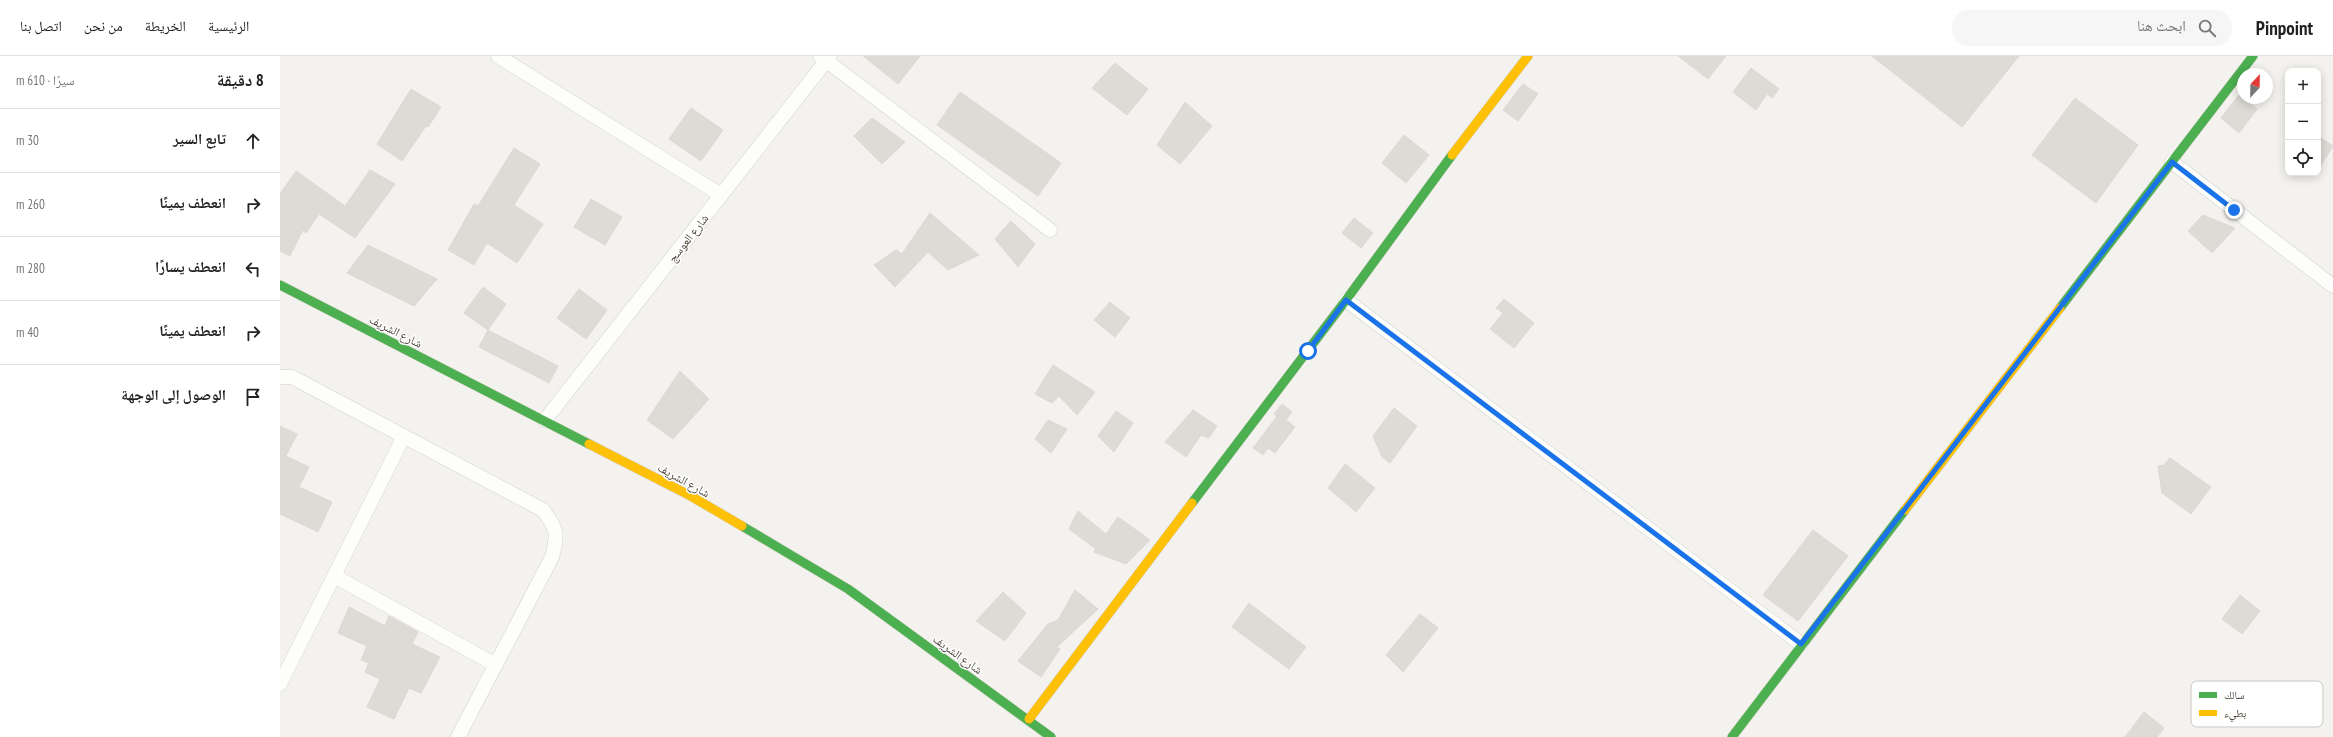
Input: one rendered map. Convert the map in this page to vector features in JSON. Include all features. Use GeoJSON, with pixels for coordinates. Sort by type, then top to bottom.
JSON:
{"type":"FeatureCollection","features":[{"type":"Feature","properties":{"kind":"street"},"geometry":{"type":"LineString","coordinates":[[498,56],[721,196]]}},
{"type":"Feature","properties":{"kind":"street"},"geometry":{"type":"LineString","coordinates":[[1029,720],[1346,300],[1435,177],[1528,56]]}},
{"type":"Feature","properties":{"kind":"street"},"geometry":{"type":"LineString","coordinates":[[1732,737],[1801,644],[2253,56]]}},
{"type":"Feature","properties":{"kind":"street"},"geometry":{"type":"LineString","coordinates":[[826,58],[1050,230]]}},
{"type":"Feature","properties":{"kind":"street","name":"شارع العوسج"},"geometry":{"type":"LineString","coordinates":[[545,420],[721,196],[826,58]]}},
{"type":"Feature","properties":{"kind":"street"},"geometry":{"type":"LineString","coordinates":[[2172,162],[2333,286]]}},
{"type":"Feature","properties":{"kind":"street","name":"شارع الشريف"},"geometry":{"type":"LineString","coordinates":[[280,285],[689,495],[848,589],[1051,737]]}},
{"type":"Feature","properties":{"kind":"street"},"geometry":{"type":"LineString","coordinates":[[1346,300],[1801,644]]}},
{"type":"Feature","properties":{"kind":"street"},"geometry":{"type":"LineString","coordinates":[[280,376],[292,377],[544,510],[554,524],[558,536],[552,557],[458,737]]}},
{"type":"Feature","properties":{"kind":"street"},"geometry":{"type":"LineString","coordinates":[[280,684],[404,436]]}},
{"type":"Feature","properties":{"kind":"street"},"geometry":{"type":"LineString","coordinates":[[334,576],[496,665]]}},
{"type":"Feature","properties":{"kind":"building"},"geometry":{"type":"Polygon","coordinates":[[[863,56],[920,56],[898,84],[863,56]]]}},
{"type":"Feature","properties":{"kind":"building"},"geometry":{"type":"Polygon","coordinates":[[[1678,56],[1726,56],[1708,79],[1678,56]]]}},
{"type":"Feature","properties":{"kind":"building"},"geometry":{"type":"Polygon","coordinates":[[[1872,56],[2019,56],[1962,127],[1872,56]]]}},
{"type":"Feature","properties":{"kind":"building"},"geometry":{"type":"Polygon","coordinates":[[[1115,63],[1148,89],[1127,115],[1092,88],[1115,63]]]}},
{"type":"Feature","properties":{"kind":"building"},"geometry":{"type":"Polygon","coordinates":[[[1751,68],[1779,89],[1772,98],[1767,94],[1756,110],[1733,92],[1751,68]]]}},
{"type":"Feature","properties":{"kind":"building"},"geometry":{"type":"Polygon","coordinates":[[[1523,84],[1538,94],[1518,121],[1503,110],[1523,84]]]}},
{"type":"Feature","properties":{"kind":"building"},"geometry":{"type":"Polygon","coordinates":[[[411,89],[441,107],[402,161],[377,144],[411,89]]]}},
{"type":"Feature","properties":{"kind":"building"},"geometry":{"type":"Polygon","coordinates":[[[960,92],[1061,163],[1038,196],[937,125],[960,92]]]}},
{"type":"Feature","properties":{"kind":"building"},"geometry":{"type":"Polygon","coordinates":[[[2075,98],[2138,145],[2096,203],[2032,155],[2075,98]]]}},
{"type":"Feature","properties":{"kind":"building"},"geometry":{"type":"Polygon","coordinates":[[[2237,98],[2237,104],[2251,104],[2257,109],[2239,133],[2221,118],[2237,98]]]}},
{"type":"Feature","properties":{"kind":"building"},"geometry":{"type":"Polygon","coordinates":[[[1185,102],[1212,126],[1180,164],[1157,145],[1185,102]]]}},
{"type":"Feature","properties":{"kind":"building"},"geometry":{"type":"Polygon","coordinates":[[[691,108],[723,130],[701,161],[669,139],[691,108]]]}},
{"type":"Feature","properties":{"kind":"building"},"geometry":{"type":"Polygon","coordinates":[[[872,118],[905,142],[882,164],[854,136],[872,118]]]}},
{"type":"Feature","properties":{"kind":"building"},"geometry":{"type":"Polygon","coordinates":[[[1404,135],[1429,155],[1406,183],[1382,163],[1404,135]]]}},
{"type":"Feature","properties":{"kind":"building"},"geometry":{"type":"Polygon","coordinates":[[[2321,138],[2333,146],[2321,165],[2321,138]]]}},
{"type":"Feature","properties":{"kind":"building"},"geometry":{"type":"Polygon","coordinates":[[[514,148],[540,164],[514,205],[543,224],[517,263],[487,243],[474,265],[448,250],[474,204],[478,206],[514,148]]]}},
{"type":"Feature","properties":{"kind":"building"},"geometry":{"type":"Polygon","coordinates":[[[370,170],[395,184],[355,238],[319,214],[306,233],[303,230],[290,256],[280,251],[280,194],[296,171],[345,206],[370,170]]]}},
{"type":"Feature","properties":{"kind":"building"},"geometry":{"type":"Polygon","coordinates":[[[591,199],[622,217],[605,245],[574,227],[591,199]]]}},
{"type":"Feature","properties":{"kind":"building"},"geometry":{"type":"Polygon","coordinates":[[[930,213],[979,255],[948,270],[928,252],[895,287],[874,265],[896,250],[902,254],[930,213]]]}},
{"type":"Feature","properties":{"kind":"building"},"geometry":{"type":"Polygon","coordinates":[[[2203,215],[2235,228],[2212,253],[2188,231],[2203,215]]]}},
{"type":"Feature","properties":{"kind":"building"},"geometry":{"type":"Polygon","coordinates":[[[1354,218],[1373,233],[1361,248],[1342,233],[1354,218]]]}},
{"type":"Feature","properties":{"kind":"building"},"geometry":{"type":"Polygon","coordinates":[[[1011,221],[1035,244],[1018,267],[995,239],[1011,221]]]}},
{"type":"Feature","properties":{"kind":"building"},"geometry":{"type":"Polygon","coordinates":[[[368,245],[437,279],[414,306],[347,273],[368,245]]]}},
{"type":"Feature","properties":{"kind":"building"},"geometry":{"type":"Polygon","coordinates":[[[483,287],[506,304],[488,330],[464,313],[483,287]]]}},
{"type":"Feature","properties":{"kind":"building"},"geometry":{"type":"Polygon","coordinates":[[[579,289],[607,310],[586,339],[557,318],[579,289]]]}},
{"type":"Feature","properties":{"kind":"building"},"geometry":{"type":"Polygon","coordinates":[[[1504,299],[1534,323],[1514,348],[1490,329],[1503,313],[1496,308],[1504,299]]]}},
{"type":"Feature","properties":{"kind":"building"},"geometry":{"type":"Polygon","coordinates":[[[1110,302],[1130,318],[1115,337],[1094,320],[1110,302]]]}},
{"type":"Feature","properties":{"kind":"building"},"geometry":{"type":"Polygon","coordinates":[[[488,330],[558,366],[549,383],[479,347],[488,330]]]}},
{"type":"Feature","properties":{"kind":"building"},"geometry":{"type":"Polygon","coordinates":[[[1053,365],[1095,392],[1077,415],[1059,396],[1052,403],[1035,394],[1053,365]]]}},
{"type":"Feature","properties":{"kind":"building"},"geometry":{"type":"Polygon","coordinates":[[[680,371],[709,399],[673,439],[647,420],[680,371]]]}},
{"type":"Feature","properties":{"kind":"building"},"geometry":{"type":"Polygon","coordinates":[[[1282,404],[1292,412],[1286,420],[1295,427],[1275,453],[1268,448],[1263,455],[1253,448],[1277,416],[1274,414],[1282,404]]]}},
{"type":"Feature","properties":{"kind":"building"},"geometry":{"type":"Polygon","coordinates":[[[1394,408],[1417,426],[1390,463],[1382,457],[1373,436],[1394,408]]]}},
{"type":"Feature","properties":{"kind":"building"},"geometry":{"type":"Polygon","coordinates":[[[1193,410],[1217,426],[1209,438],[1201,435],[1186,457],[1165,442],[1193,410]]]}},
{"type":"Feature","properties":{"kind":"building"},"geometry":{"type":"Polygon","coordinates":[[[1116,411],[1133,423],[1114,452],[1098,436],[1116,411]]]}},
{"type":"Feature","properties":{"kind":"building"},"geometry":{"type":"Polygon","coordinates":[[[1048,420],[1067,429],[1051,453],[1035,439],[1048,420]]]}},
{"type":"Feature","properties":{"kind":"building"},"geometry":{"type":"Polygon","coordinates":[[[280,426],[297,434],[286,456],[309,467],[299,487],[332,502],[318,532],[280,514],[280,426]]]}},
{"type":"Feature","properties":{"kind":"building"},"geometry":{"type":"Polygon","coordinates":[[[2170,458],[2211,487],[2191,514],[2162,493],[2158,466],[2164,465],[2170,458]]]}},
{"type":"Feature","properties":{"kind":"building"},"geometry":{"type":"Polygon","coordinates":[[[1345,464],[1375,488],[1356,512],[1328,488],[1345,464]]]}},
{"type":"Feature","properties":{"kind":"building"},"geometry":{"type":"Polygon","coordinates":[[[1078,511],[1106,534],[1118,517],[1150,540],[1126,564],[1094,552],[1096,549],[1069,529],[1078,511]]]}},
{"type":"Feature","properties":{"kind":"building"},"geometry":{"type":"Polygon","coordinates":[[[1813,530],[1848,556],[1798,621],[1763,595],[1813,530]]]}},
{"type":"Feature","properties":{"kind":"building"},"geometry":{"type":"Polygon","coordinates":[[[1075,590],[1098,609],[1057,647],[1060,649],[1041,677],[1018,661],[1048,624],[1058,620],[1075,590]]]}},
{"type":"Feature","properties":{"kind":"building"},"geometry":{"type":"Polygon","coordinates":[[[1003,592],[1026,613],[1005,641],[976,621],[1003,592]]]}},
{"type":"Feature","properties":{"kind":"building"},"geometry":{"type":"Polygon","coordinates":[[[2240,595],[2260,611],[2242,634],[2222,619],[2240,595]]]}},
{"type":"Feature","properties":{"kind":"building"},"geometry":{"type":"Polygon","coordinates":[[[1249,603],[1306,647],[1289,669],[1232,627],[1249,603]]]}},
{"type":"Feature","properties":{"kind":"building"},"geometry":{"type":"Polygon","coordinates":[[[349,607],[385,626],[389,616],[418,632],[412,644],[440,657],[421,693],[409,688],[394,719],[367,707],[380,679],[365,672],[369,663],[361,660],[367,646],[338,633],[349,607]]]}},
{"type":"Feature","properties":{"kind":"building"},"geometry":{"type":"Polygon","coordinates":[[[1420,614],[1438,628],[1403,672],[1386,655],[1420,614]]]}},
{"type":"Feature","properties":{"kind":"building"},"geometry":{"type":"Polygon","coordinates":[[[2144,712],[2164,728],[2157,737],[2125,737],[2144,712]]]}},
{"type":"Feature","properties":{"kind":"traffic: fast"},"geometry":{"type":"LineString","coordinates":[[2060,308],[2253,56]]}},
{"type":"Feature","properties":{"kind":"traffic: fast"},"geometry":{"type":"LineString","coordinates":[[1192,503],[1346,300],[1452,155]]}},
{"type":"Feature","properties":{"kind":"traffic: fast"},"geometry":{"type":"LineString","coordinates":[[280,285],[589,444]]}},
{"type":"Feature","properties":{"kind":"traffic: fast"},"geometry":{"type":"LineString","coordinates":[[1732,737],[1905,510]]}},
{"type":"Feature","properties":{"kind":"traffic: fast"},"geometry":{"type":"LineString","coordinates":[[742,526],[848,589],[1051,737]]}},
{"type":"Feature","properties":{"kind":"traffic: slow"},"geometry":{"type":"LineString","coordinates":[[1452,155],[1528,56]]}},
{"type":"Feature","properties":{"kind":"traffic: slow"},"geometry":{"type":"LineString","coordinates":[[1905,510],[2060,308]]}},
{"type":"Feature","properties":{"kind":"traffic: slow"},"geometry":{"type":"LineString","coordinates":[[589,444],[689,495],[742,526]]}},
{"type":"Feature","properties":{"kind":"traffic: slow"},"geometry":{"type":"LineString","coordinates":[[1029,719],[1192,503]]}},
{"type":"Feature","properties":{"kind":"route"},"geometry":{"type":"LineString","coordinates":[[1308,351],[1346,300],[1801,644],[2172,162],[2234,210]]}}]}
